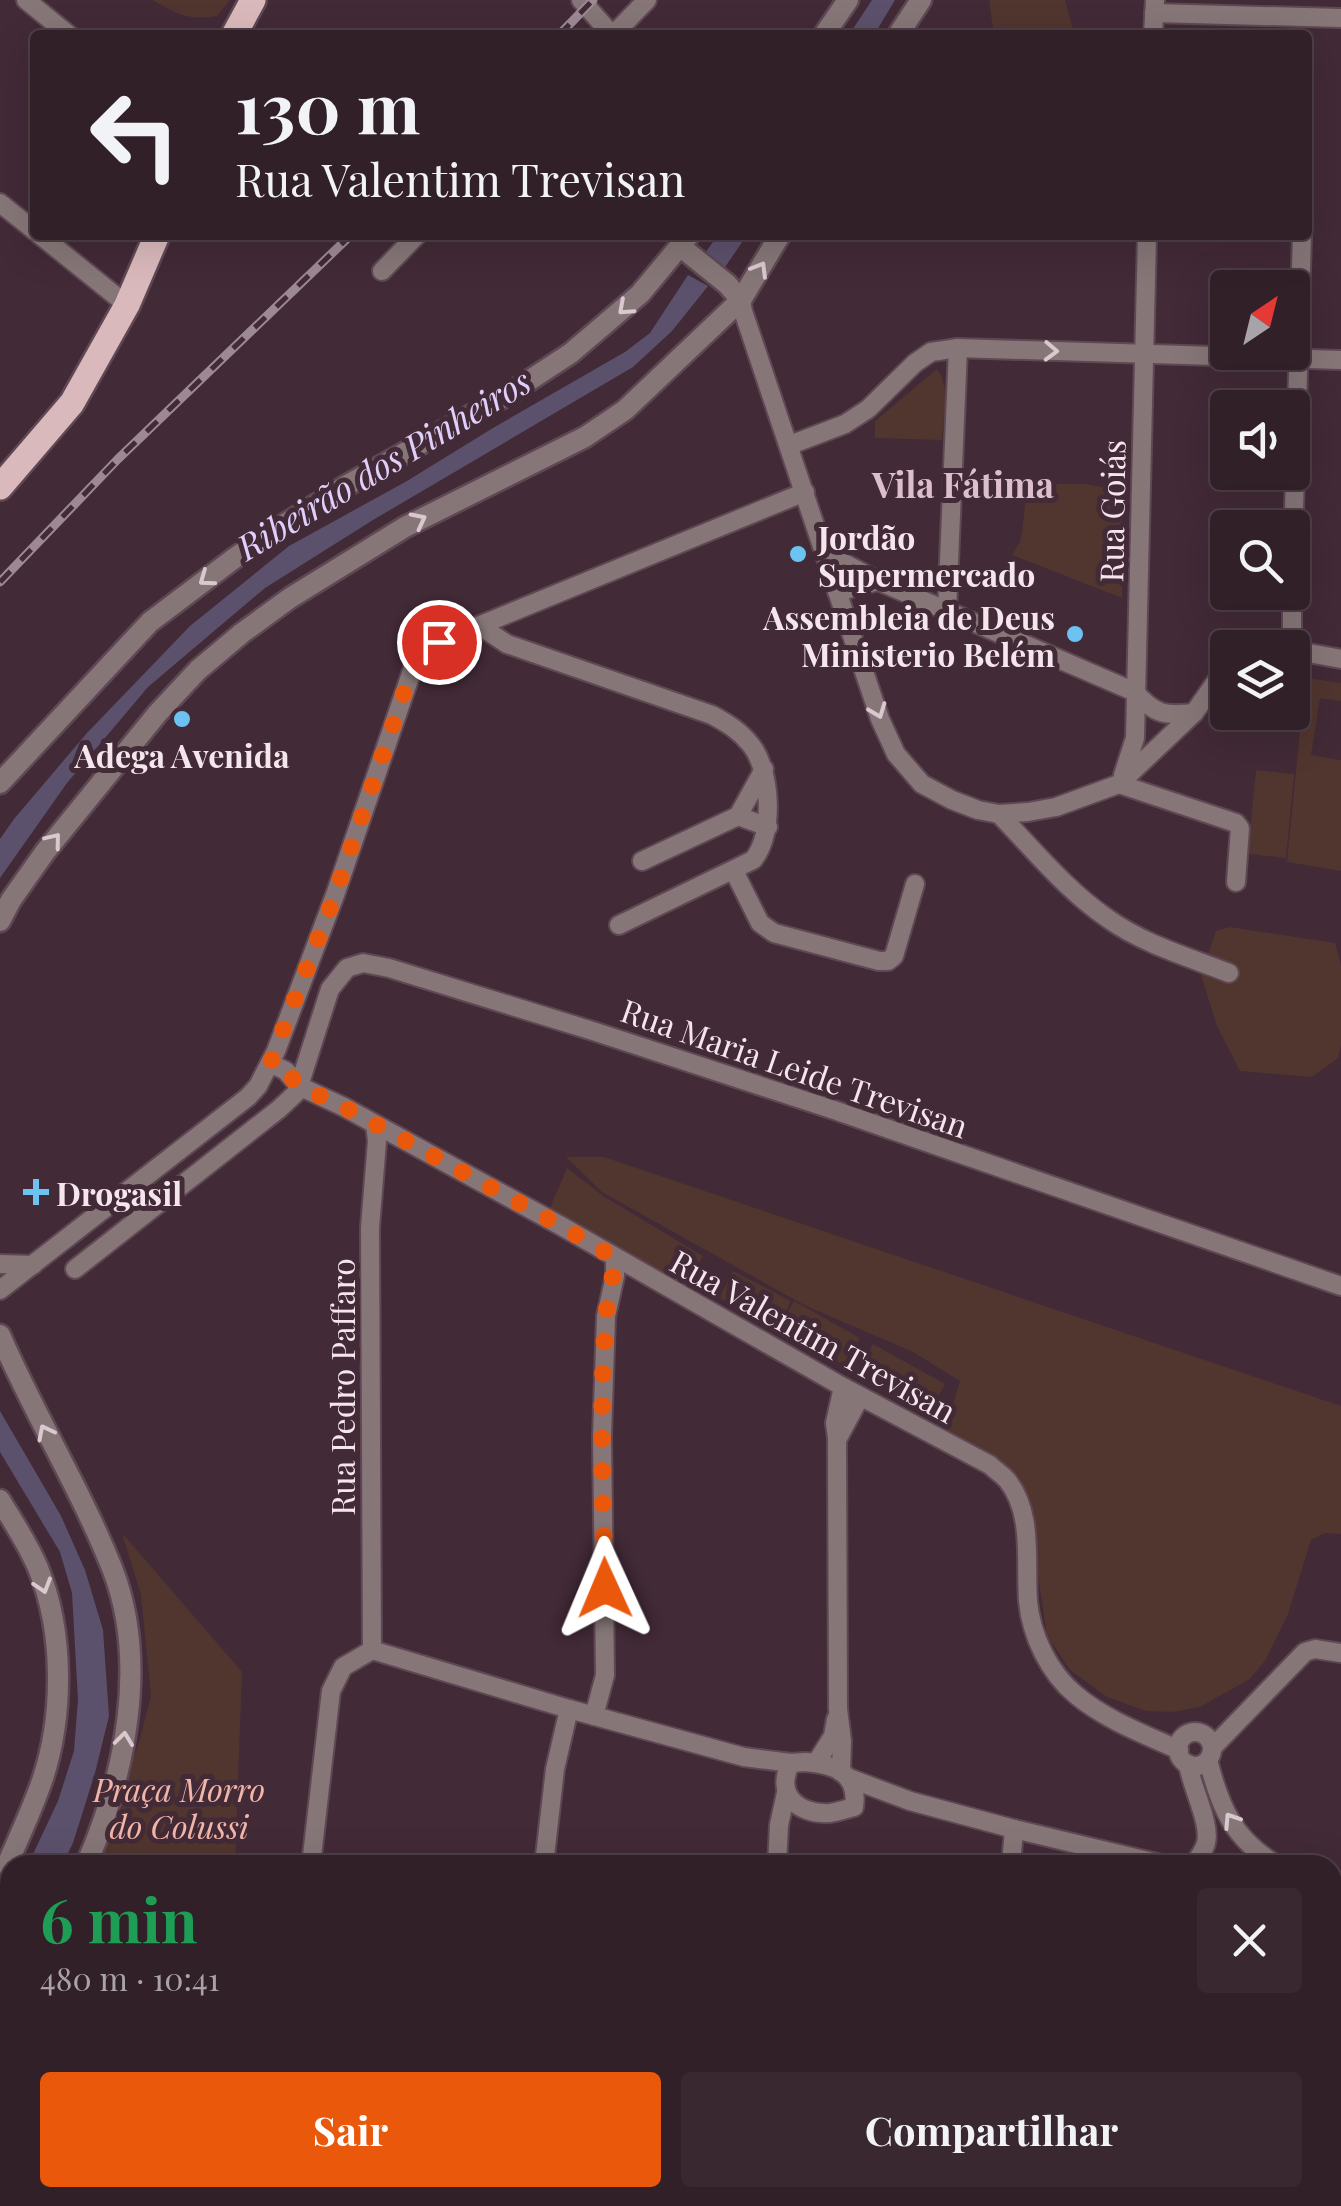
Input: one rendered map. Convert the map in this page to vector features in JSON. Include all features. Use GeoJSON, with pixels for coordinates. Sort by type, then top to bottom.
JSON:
{"type":"FeatureCollection","features":[{"type":"Feature","properties":{"kind":"main road"},"geometry":{"type":"LineString","coordinates":[[237,30],[252,0]]}},
{"type":"Feature","properties":{"kind":"main road"},"geometry":{"type":"LineString","coordinates":[[0,486],[72,403],[127,304],[155,240]]}},
{"type":"Feature","properties":{"kind":"street"},"geometry":{"type":"LineString","coordinates":[[26,0],[64,30]]}},
{"type":"Feature","properties":{"kind":"street"},"geometry":{"type":"LineString","coordinates":[[581,0],[608,30]]}},
{"type":"Feature","properties":{"kind":"street"},"geometry":{"type":"LineString","coordinates":[[617,30],[647,0]]}},
{"type":"Feature","properties":{"kind":"street"},"geometry":{"type":"LineString","coordinates":[[827,30],[848,0]]}},
{"type":"Feature","properties":{"kind":"street"},"geometry":{"type":"LineString","coordinates":[[901,30],[921,0]]}},
{"type":"Feature","properties":{"kind":"street"},"geometry":{"type":"LineString","coordinates":[[1154,6],[1305,26],[1341,18]]}},
{"type":"Feature","properties":{"kind":"street"},"geometry":{"type":"LineString","coordinates":[[4,212],[30,228]]}},
{"type":"Feature","properties":{"kind":"street"},"geometry":{"type":"LineString","coordinates":[[47,240],[127,304]]}},
{"type":"Feature","properties":{"kind":"street"},"geometry":{"type":"LineString","coordinates":[[382,271],[412,240]]}},
{"type":"Feature","properties":{"kind":"street"},"geometry":{"type":"LineString","coordinates":[[0,921],[44,852],[198,670],[290,598],[405,527],[585,436],[625,410],[734,292],[776,240]]}},
{"type":"Feature","properties":{"kind":"street","name":"Rua Goiás"},"geometry":{"type":"LineString","coordinates":[[1119,784],[1135,738],[1147,240]]}},
{"type":"Feature","properties":{"kind":"street"},"geometry":{"type":"LineString","coordinates":[[1301,270],[1302,240]]}},
{"type":"Feature","properties":{"kind":"street"},"geometry":{"type":"LineString","coordinates":[[0,784],[150,622],[285,524],[507,395],[571,353],[688,247],[734,292],[743,312],[880,720],[896,754],[922,784],[952,800],[999,814],[1056,807],[1119,784],[1194,713],[1210,690]]}},
{"type":"Feature","properties":{"kind":"street"},"geometry":{"type":"LineString","coordinates":[[790,444],[845,424],[868,409],[914,362],[931,352],[958,348],[1210,356]]}},
{"type":"Feature","properties":{"kind":"street"},"geometry":{"type":"LineString","coordinates":[[947,610],[958,348]]}},
{"type":"Feature","properties":{"kind":"street"},"geometry":{"type":"LineString","coordinates":[[1310,359],[1341,360]]}},
{"type":"Feature","properties":{"kind":"street"},"geometry":{"type":"LineString","coordinates":[[1295,510],[1300,370]]}},
{"type":"Feature","properties":{"kind":"street"},"geometry":{"type":"LineString","coordinates":[[0,1290],[258,1086],[335,895],[414,665],[439,642],[805,492]]}},
{"type":"Feature","properties":{"kind":"street"},"geometry":{"type":"LineString","coordinates":[[825,552],[878,582],[1135,692],[1156,712],[1168,716],[1194,713]]}},
{"type":"Feature","properties":{"kind":"street"},"geometry":{"type":"LineString","coordinates":[[836,592],[878,582]]}},
{"type":"Feature","properties":{"kind":"street"},"geometry":{"type":"LineString","coordinates":[[507,615],[523,650]]}},
{"type":"Feature","properties":{"kind":"street"},"geometry":{"type":"LineString","coordinates":[[480,626],[507,644],[712,715],[735,728],[764,769],[768,827],[760,852],[753,860],[619,926]]}},
{"type":"Feature","properties":{"kind":"street"},"geometry":{"type":"LineString","coordinates":[[1310,653],[1341,659]]}},
{"type":"Feature","properties":{"kind":"street"},"geometry":{"type":"LineString","coordinates":[[642,861],[738,816],[764,769]]}},
{"type":"Feature","properties":{"kind":"street"},"geometry":{"type":"LineString","coordinates":[[1119,784],[1236,823],[1240,828],[1236,882]]}},
{"type":"Feature","properties":{"kind":"street"},"geometry":{"type":"LineString","coordinates":[[999,814],[1075,892],[1108,919],[1156,945],[1230,972]]}},
{"type":"Feature","properties":{"kind":"street"},"geometry":{"type":"LineString","coordinates":[[738,816],[768,827]]}},
{"type":"Feature","properties":{"kind":"street"},"geometry":{"type":"LineString","coordinates":[[734,870],[766,929],[880,961],[888,961],[899,946],[915,884]]}},
{"type":"Feature","properties":{"kind":"street","name":"Rua Maria Leide Trevisan"},"geometry":{"type":"LineString","coordinates":[[299,1086],[330,989],[348,968],[363,964],[389,968],[834,1110],[1341,1286]]}},
{"type":"Feature","properties":{"kind":"street","name":"Rua Valentim Trevisan"},"geometry":{"type":"LineString","coordinates":[[270,1064],[286,1071],[299,1086],[563,1227],[851,1392],[990,1466],[1007,1480],[1020,1502],[1026,1532],[1028,1605],[1035,1636],[1054,1671],[1076,1695],[1116,1720],[1196,1748]]}},
{"type":"Feature","properties":{"kind":"street"},"geometry":{"type":"LineString","coordinates":[[75,1268],[279,1109],[299,1086]]}},
{"type":"Feature","properties":{"kind":"street","name":"Rua Pedro Paffaro"},"geometry":{"type":"LineString","coordinates":[[372,1650],[370,1228],[377,1141],[374,1125]]}},
{"type":"Feature","properties":{"kind":"street"},"geometry":{"type":"LineString","coordinates":[[594,1716],[605,1676],[602,1437],[606,1316],[615,1258]]}},
{"type":"Feature","properties":{"kind":"street"},"geometry":{"type":"LineString","coordinates":[[0,1264],[34,1264]]}},
{"type":"Feature","properties":{"kind":"street"},"geometry":{"type":"LineString","coordinates":[[0,1334],[113,1570],[126,1626],[130,1690],[124,1749],[112,1799],[90,1855]]}},
{"type":"Feature","properties":{"kind":"street"},"geometry":{"type":"LineString","coordinates":[[851,1392],[835,1423],[838,1709],[845,1775],[854,1787],[854,1807]]}},
{"type":"Feature","properties":{"kind":"street"},"geometry":{"type":"LineString","coordinates":[[0,1500],[38,1569],[51,1611],[59,1669],[43,1778],[11,1855]]}},
{"type":"Feature","properties":{"kind":"street"},"geometry":{"type":"LineString","coordinates":[[1199,1855],[1206,1842],[1206,1830],[1190,1781],[1196,1748],[1250,1708],[1305,1652],[1315,1649],[1341,1653]]}},
{"type":"Feature","properties":{"kind":"street"},"geometry":{"type":"LineString","coordinates":[[313,1855],[330,1692],[343,1668],[372,1650],[744,1757],[791,1764],[816,1763],[910,1801],[1122,1855]]}},
{"type":"Feature","properties":{"kind":"street"},"geometry":{"type":"LineString","coordinates":[[545,1855],[554,1769],[569,1709]]}},
{"type":"Feature","properties":{"kind":"street"},"geometry":{"type":"LineString","coordinates":[[816,1763],[833,1736],[838,1709]]}},
{"type":"Feature","properties":{"kind":"street"},"geometry":{"type":"LineString","coordinates":[[1196,1748],[1228,1819],[1261,1855]]}},
{"type":"Feature","properties":{"kind":"street"},"geometry":{"type":"LineString","coordinates":[[744,1757],[784,1787],[794,1802],[809,1810],[826,1813],[872,1800],[910,1801]]}},
{"type":"Feature","properties":{"kind":"street"},"geometry":{"type":"LineString","coordinates":[[778,1855],[784,1787],[791,1764]]}},
{"type":"Feature","properties":{"kind":"street"},"geometry":{"type":"LineString","coordinates":[[781,1855],[790,1828],[809,1810]]}},
{"type":"Feature","properties":{"kind":"street"},"geometry":{"type":"LineString","coordinates":[[1012,1855],[1014,1829]]}},
{"type":"Feature","properties":{"kind":"green space"},"geometry":{"type":"Polygon","coordinates":[[[153,0],[230,0],[217,16],[199,18],[176,13],[153,0]]]}},
{"type":"Feature","properties":{"kind":"green space"},"geometry":{"type":"Polygon","coordinates":[[[989,0],[1065,0],[1073,30],[993,30],[989,0]]]}},
{"type":"Feature","properties":{"kind":"green space"},"geometry":{"type":"Polygon","coordinates":[[[937,369],[945,393],[942,440],[875,438],[875,421],[937,369]]]}},
{"type":"Feature","properties":{"kind":"green space"},"geometry":{"type":"Polygon","coordinates":[[[1047,484],[1085,484],[1123,491],[1122,598],[1012,555],[1021,540],[1027,489],[1047,484]]]}},
{"type":"Feature","properties":{"kind":"green space"},"geometry":{"type":"Polygon","coordinates":[[[1310,678],[1341,683],[1341,701],[1320,698],[1311,755],[1341,760],[1341,871],[1287,862],[1300,730],[1310,730],[1310,678]]]}},
{"type":"Feature","properties":{"kind":"green space"},"geometry":{"type":"Polygon","coordinates":[[[1256,770],[1294,774],[1286,858],[1248,854],[1256,770]]]}},
{"type":"Feature","properties":{"kind":"green space"},"geometry":{"type":"Polygon","coordinates":[[[1230,927],[1335,943],[1341,965],[1341,1045],[1338,1058],[1312,1077],[1240,1071],[1217,1026],[1201,975],[1216,931],[1230,927]]]}},
{"type":"Feature","properties":{"kind":"green space"},"geometry":{"type":"Polygon","coordinates":[[[566,1157],[604,1157],[1341,1406],[1341,1534],[1325,1533],[1311,1540],[1288,1614],[1265,1661],[1250,1679],[1200,1707],[1172,1712],[1146,1711],[1107,1697],[1070,1670],[1047,1636],[1034,1548],[1034,1516],[1018,1483],[983,1452],[945,1430],[960,1381],[913,1352],[804,1305],[602,1192],[566,1157]]]}},
{"type":"Feature","properties":{"kind":"green space"},"geometry":{"type":"Polygon","coordinates":[[[567,1168],[603,1196],[703,1256],[686,1286],[550,1208],[567,1168]]]}},
{"type":"Feature","properties":{"kind":"green space"},"geometry":{"type":"Polygon","coordinates":[[[733,1271],[791,1301],[777,1328],[719,1298],[733,1271]]]}},
{"type":"Feature","properties":{"kind":"green space"},"geometry":{"type":"Polygon","coordinates":[[[794,1301],[860,1338],[845,1366],[778,1330],[794,1301]]]}},
{"type":"Feature","properties":{"kind":"green space"},"geometry":{"type":"Polygon","coordinates":[[[873,1344],[945,1384],[928,1415],[856,1375],[873,1344]]]}},
{"type":"Feature","properties":{"kind":"green space","name":"Praça Morro do Colussi"},"geometry":{"type":"Polygon","coordinates":[[[122,1533],[242,1672],[235,1855],[100,1855],[151,1696],[141,1595],[122,1533]]]}},
{"type":"Feature","properties":{"kind":"shaded area"},"geometry":{"type":"Polygon","coordinates":[[[872,0],[895,0],[877,30],[852,30],[872,0]]]}},
{"type":"Feature","properties":{"kind":"shaded area"},"geometry":{"type":"Polygon","coordinates":[[[714,240],[744,240],[723,270],[703,256],[714,240]]]}},
{"type":"Feature","properties":{"kind":"shaded area"},"geometry":{"type":"Polygon","coordinates":[[[688,275],[708,286],[672,331],[633,367],[265,588],[148,687],[67,783],[0,878],[0,839],[14,819],[87,733],[190,626],[289,546],[625,352],[650,333],[688,275]]]}},
{"type":"Feature","properties":{"kind":"shaded area"},"geometry":{"type":"Polygon","coordinates":[[[0,1411],[61,1516],[85,1570],[103,1630],[109,1716],[95,1773],[67,1855],[33,1855],[58,1801],[74,1751],[78,1700],[72,1593],[60,1552],[0,1452],[0,1411]]]}},
{"type":"Feature","properties":{"kind":"railway"},"geometry":{"type":"LineString","coordinates":[[564,30],[593,0]]}},
{"type":"Feature","properties":{"kind":"railway"},"geometry":{"type":"LineString","coordinates":[[0,582],[118,459],[346,240]]}},
{"type":"Feature","properties":{"kind":"place","name":"Jordão Supermercado"},"geometry":{"type":"Point","coordinates":[798,554]}},
{"type":"Feature","properties":{"kind":"place","name":"Assembleia de Deus Ministerio Belém"},"geometry":{"type":"Point","coordinates":[1075,634]}},
{"type":"Feature","properties":{"kind":"place","name":"Adega Avenida"},"geometry":{"type":"Point","coordinates":[182,719]}},
{"type":"Feature","properties":{"kind":"place","name":"Drogasil"},"geometry":{"type":"Point","coordinates":[36,1192]}},
{"type":"Feature","properties":{"kind":"district","name":"Vila Fátima"},"geometry":{"type":"Point","coordinates":[963,483]}},
{"type":"Feature","properties":{"kind":"route"},"geometry":{"type":"LineString","coordinates":[[439,642],[414,665],[335,895],[270,1064],[286,1071],[299,1086],[344,1107],[615,1258],[606,1316],[602,1437],[605,1588]]}},
{"type":"Feature","properties":{"kind":"water label","name":"Ribeirão dos Pinheiros"},"geometry":{"type":"Point","coordinates":[383,463]}}]}
